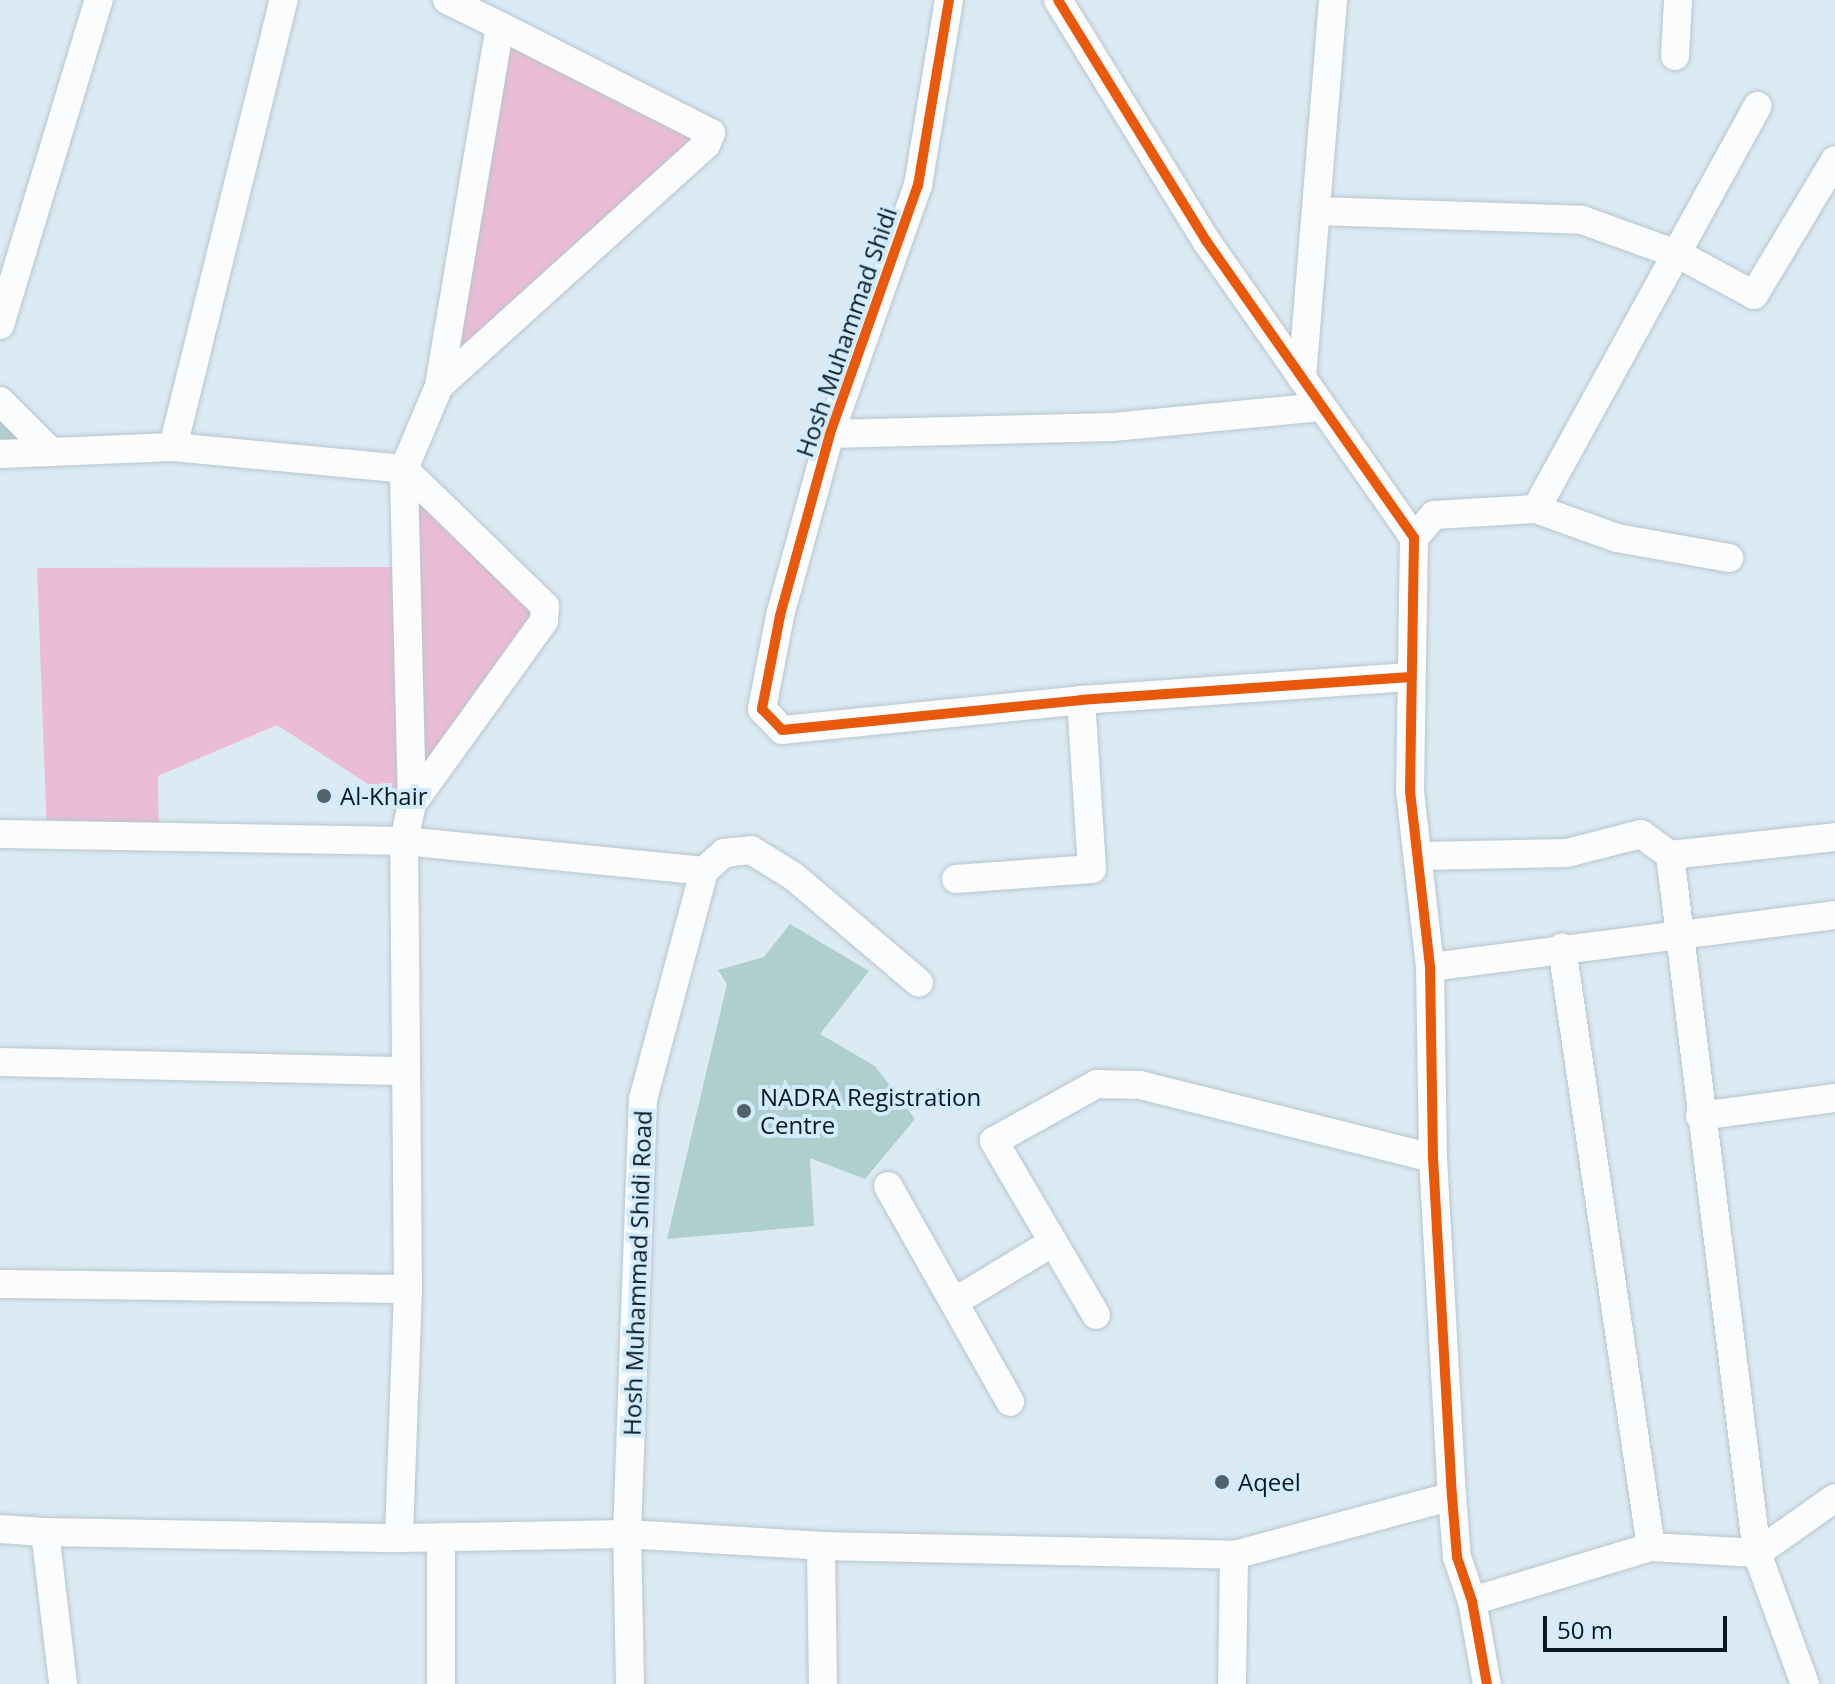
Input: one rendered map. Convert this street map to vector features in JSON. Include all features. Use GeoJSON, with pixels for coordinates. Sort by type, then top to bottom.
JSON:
{"type":"FeatureCollection","features":[{"type":"Feature","properties":{"kind":"street"},"geometry":{"type":"LineString","coordinates":[[0,325],[99,0]]}},
{"type":"Feature","properties":{"kind":"street"},"geometry":{"type":"LineString","coordinates":[[173,447],[284,0]]}},
{"type":"Feature","properties":{"kind":"street"},"geometry":{"type":"LineString","coordinates":[[439,386],[706,145],[711,133],[447,0]]}},
{"type":"Feature","properties":{"kind":"street","name":"Hosh Muhammad Shidi"},"geometry":{"type":"LineString","coordinates":[[949,0],[918,185],[830,434],[780,616],[762,709],[782,730],[1081,700]]}},
{"type":"Feature","properties":{"kind":"street"},"geometry":{"type":"LineString","coordinates":[[1058,0],[1138,137],[1414,538],[1409,677],[1410,791],[1421,856],[1430,967],[1433,1158],[1452,1496],[1457,1557],[1472,1601],[1487,1684]]}},
{"type":"Feature","properties":{"kind":"street"},"geometry":{"type":"LineString","coordinates":[[1302,378],[1333,0]]}},
{"type":"Feature","properties":{"kind":"street"},"geometry":{"type":"LineString","coordinates":[[1675,56],[1678,0]]}},
{"type":"Feature","properties":{"kind":"street"},"geometry":{"type":"LineString","coordinates":[[399,1538],[408,1289],[404,841],[412,804],[404,469],[439,386],[500,26]]}},
{"type":"Feature","properties":{"kind":"street"},"geometry":{"type":"LineString","coordinates":[[1536,509],[1680,255],[1758,106]]}},
{"type":"Feature","properties":{"kind":"street"},"geometry":{"type":"LineString","coordinates":[[1316,211],[1582,220],[1680,255],[1754,295],[1761,292],[1835,160]]}},
{"type":"Feature","properties":{"kind":"street"},"geometry":{"type":"LineString","coordinates":[[0,401],[51,452]]}},
{"type":"Feature","properties":{"kind":"street"},"geometry":{"type":"LineString","coordinates":[[830,434],[1113,427],[1321,407]]}},
{"type":"Feature","properties":{"kind":"street"},"geometry":{"type":"LineString","coordinates":[[0,454],[173,447],[404,469],[548,612],[412,804]]}},
{"type":"Feature","properties":{"kind":"street"},"geometry":{"type":"LineString","coordinates":[[1414,538],[1434,515],[1536,509],[1617,538],[1729,558]]}},
{"type":"Feature","properties":{"kind":"street"},"geometry":{"type":"LineString","coordinates":[[956,879],[1092,869],[1081,700],[1409,677]]}},
{"type":"Feature","properties":{"kind":"street"},"geometry":{"type":"LineString","coordinates":[[0,834],[404,841],[704,871],[724,853],[751,850],[793,876],[919,983]]}},
{"type":"Feature","properties":{"kind":"street"},"geometry":{"type":"LineString","coordinates":[[1421,856],[1567,853],[1641,834],[1670,855],[1835,837]]}},
{"type":"Feature","properties":{"kind":"street"},"geometry":{"type":"LineString","coordinates":[[1670,855],[1700,1116],[1757,1553],[1805,1684]]}},
{"type":"Feature","properties":{"kind":"street","name":"Hosh Muhammad Shidi Road"},"geometry":{"type":"LineString","coordinates":[[630,1684],[627,1534],[643,1099],[704,871]]}},
{"type":"Feature","properties":{"kind":"street"},"geometry":{"type":"LineString","coordinates":[[1430,967],[1835,915]]}},
{"type":"Feature","properties":{"kind":"street"},"geometry":{"type":"LineString","coordinates":[[1562,948],[1651,1547]]}},
{"type":"Feature","properties":{"kind":"street"},"geometry":{"type":"LineString","coordinates":[[0,1062],[405,1071]]}},
{"type":"Feature","properties":{"kind":"street"},"geometry":{"type":"LineString","coordinates":[[1096,1315],[994,1141],[1097,1084],[1140,1085],[1433,1158]]}},
{"type":"Feature","properties":{"kind":"street"},"geometry":{"type":"LineString","coordinates":[[1700,1116],[1835,1098]]}},
{"type":"Feature","properties":{"kind":"street"},"geometry":{"type":"LineString","coordinates":[[888,1186],[1010,1402]]}},
{"type":"Feature","properties":{"kind":"street"},"geometry":{"type":"LineString","coordinates":[[954,1302],[1053,1242]]}},
{"type":"Feature","properties":{"kind":"street"},"geometry":{"type":"LineString","coordinates":[[0,1284],[408,1289]]}},
{"type":"Feature","properties":{"kind":"street"},"geometry":{"type":"LineString","coordinates":[[0,1529],[399,1538],[627,1534],[821,1546],[1234,1555],[1452,1496]]}},
{"type":"Feature","properties":{"kind":"street"},"geometry":{"type":"LineString","coordinates":[[1472,1601],[1651,1547],[1757,1553],[1835,1498]]}},
{"type":"Feature","properties":{"kind":"street"},"geometry":{"type":"LineString","coordinates":[[45,1532],[63,1684]]}},
{"type":"Feature","properties":{"kind":"street"},"geometry":{"type":"LineString","coordinates":[[441,1537],[441,1684]]}},
{"type":"Feature","properties":{"kind":"street"},"geometry":{"type":"LineString","coordinates":[[821,1546],[823,1684]]}},
{"type":"Feature","properties":{"kind":"street"},"geometry":{"type":"LineString","coordinates":[[1232,1684],[1234,1555]]}},
{"type":"Feature","properties":{"kind":"shaded area"},"geometry":{"type":"Polygon","coordinates":[[[500,26],[711,133],[439,386],[500,26]]]}},
{"type":"Feature","properties":{"kind":"shaded area"},"geometry":{"type":"Polygon","coordinates":[[[404,469],[545,606],[411,791],[385,795],[277,725],[158,776],[159,837],[47,835],[37,568],[406,567],[404,469]]]}},
{"type":"Feature","properties":{"kind":"building"},"geometry":{"type":"Polygon","coordinates":[[[0,410],[21,439],[0,439],[0,410]]]}},
{"type":"Feature","properties":{"kind":"building"},"geometry":{"type":"Polygon","coordinates":[[[790,924],[869,971],[820,1034],[875,1066],[915,1119],[865,1179],[810,1158],[814,1226],[667,1239],[727,984],[718,970],[764,957],[790,924]]]}},
{"type":"Feature","properties":{"kind":"cycle path"},"geometry":{"type":"LineString","coordinates":[[949,0],[918,185],[830,434],[780,616],[762,709],[782,730],[1081,700],[1409,677]]}},
{"type":"Feature","properties":{"kind":"cycle path"},"geometry":{"type":"LineString","coordinates":[[1058,0],[1207,242],[1414,538],[1410,791],[1430,967],[1433,1158],[1452,1496],[1457,1557],[1472,1601],[1487,1684]]}},
{"type":"Feature","properties":{"kind":"place","name":"Al-Khair"},"geometry":{"type":"Point","coordinates":[324,796]}},
{"type":"Feature","properties":{"kind":"place","name":"NADRA Registration Centre"},"geometry":{"type":"Point","coordinates":[744,1111]}},
{"type":"Feature","properties":{"kind":"place","name":"Aqeel"},"geometry":{"type":"Point","coordinates":[1222,1482]}}]}
